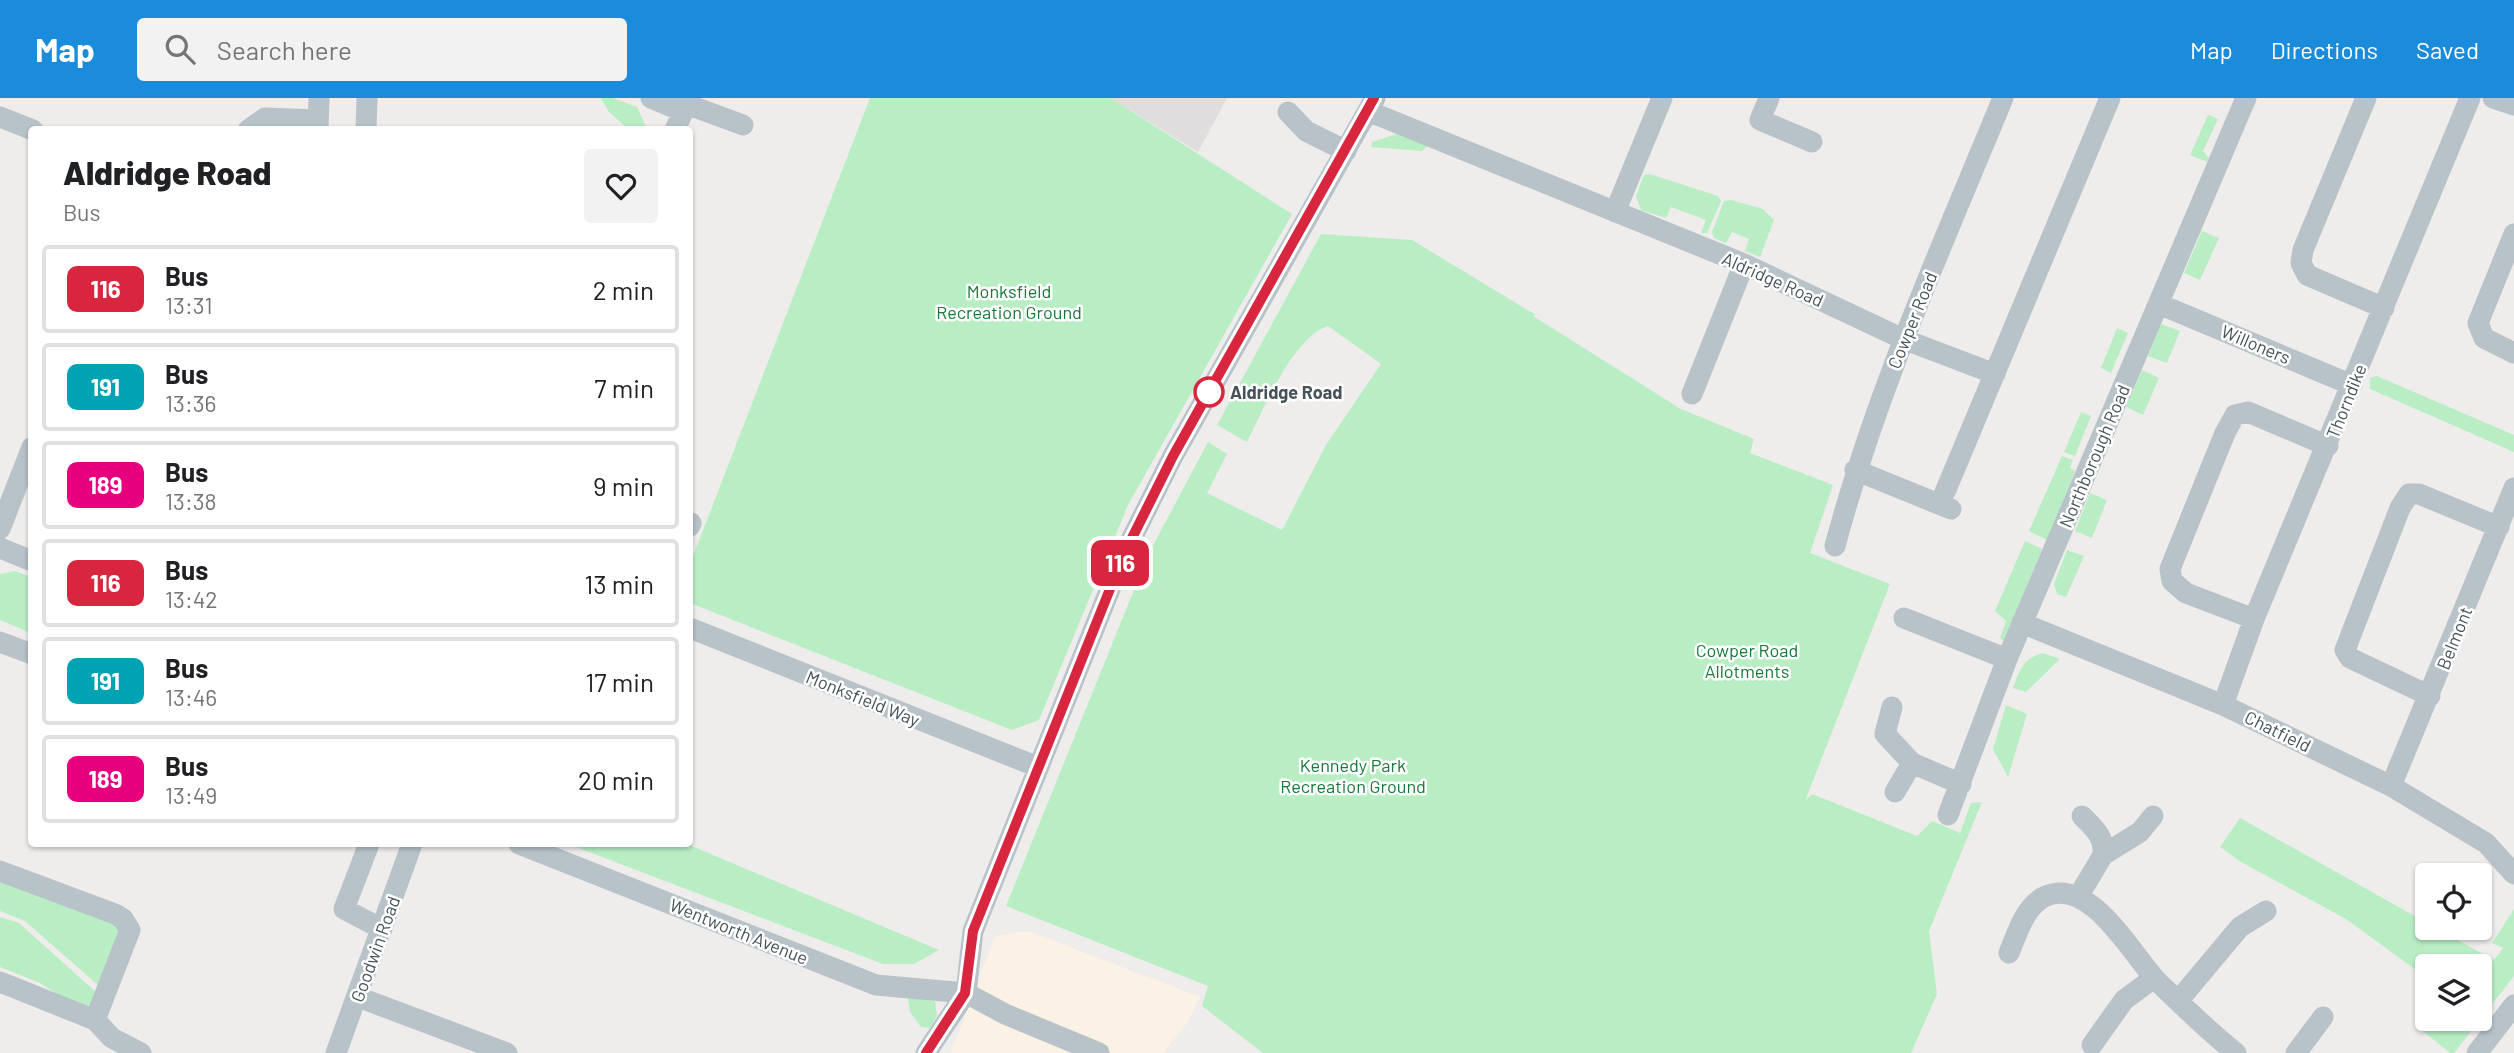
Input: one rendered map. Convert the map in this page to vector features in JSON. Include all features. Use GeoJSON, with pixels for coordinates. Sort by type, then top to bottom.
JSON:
{"type":"FeatureCollection","features":[{"type":"Feature","properties":{"kind":"street"},"geometry":{"type":"LineString","coordinates":[[254,126],[265,118],[318,125],[319,98]]}},
{"type":"Feature","properties":{"kind":"street"},"geometry":{"type":"LineString","coordinates":[[366,126],[367,98]]}},
{"type":"Feature","properties":{"kind":"street"},"geometry":{"type":"LineString","coordinates":[[651,98],[683,111],[743,125]]}},
{"type":"Feature","properties":{"kind":"street"},"geometry":{"type":"LineString","coordinates":[[1615,212],[1662,98]]}},
{"type":"Feature","properties":{"kind":"street"},"geometry":{"type":"LineString","coordinates":[[1769,98],[1760,120],[1812,142]]}},
{"type":"Feature","properties":{"kind":"street","name":"Cowper Road"},"geometry":{"type":"LineString","coordinates":[[1835,546],[1855,470],[1903,339],[2003,98]]}},
{"type":"Feature","properties":{"kind":"street"},"geometry":{"type":"LineString","coordinates":[[1855,470],[1948,500],[1996,374],[2110,98]]}},
{"type":"Feature","properties":{"kind":"street","name":"Northborough Road"},"geometry":{"type":"LineString","coordinates":[[1948,815],[2007,659],[2246,98]]}},
{"type":"Feature","properties":{"kind":"street"},"geometry":{"type":"LineString","coordinates":[[2366,98],[2303,250],[2301,263],[2307,275],[2385,307]]}},
{"type":"Feature","properties":{"kind":"street","name":"Thorndike"},"geometry":{"type":"LineString","coordinates":[[2223,705],[2254,619],[2328,446],[2470,98]]}},
{"type":"Feature","properties":{"kind":"street"},"geometry":{"type":"LineString","coordinates":[[2493,98],[2514,105]]}},
{"type":"Feature","properties":{"kind":"street"},"geometry":{"type":"LineString","coordinates":[[926,1053],[965,993],[973,931],[1124,554],[1173,456],[1371,105]]}},
{"type":"Feature","properties":{"kind":"street","name":"Aldridge Road"},"geometry":{"type":"LineString","coordinates":[[1371,105],[1615,212],[1744,264],[1903,339],[1996,374]]}},
{"type":"Feature","properties":{"kind":"street"},"geometry":{"type":"LineString","coordinates":[[1288,112],[1306,131],[1346,151]]}},
{"type":"Feature","properties":{"kind":"street"},"geometry":{"type":"LineString","coordinates":[[0,117],[28,128]]}},
{"type":"Feature","properties":{"kind":"street"},"geometry":{"type":"LineString","coordinates":[[2514,234],[2478,323],[2484,338],[2514,353]]}},
{"type":"Feature","properties":{"kind":"street"},"geometry":{"type":"LineString","coordinates":[[1692,394],[1744,264]]}},
{"type":"Feature","properties":{"kind":"street","name":"Willoners"},"geometry":{"type":"LineString","coordinates":[[2159,304],[2352,385]]}},
{"type":"Feature","properties":{"kind":"street"},"geometry":{"type":"LineString","coordinates":[[2254,619],[2186,593],[2172,581],[2170,569],[2225,433],[2235,415],[2248,412],[2328,446]]}},
{"type":"Feature","properties":{"kind":"street"},"geometry":{"type":"LineString","coordinates":[[0,529],[25,482]]}},
{"type":"Feature","properties":{"kind":"street","name":"Belmont"},"geometry":{"type":"LineString","coordinates":[[2391,786],[2503,538],[2514,488]]}},
{"type":"Feature","properties":{"kind":"street"},"geometry":{"type":"LineString","coordinates":[[2430,696],[2350,658],[2345,650],[2400,508],[2409,494],[2419,494],[2503,538]]}},
{"type":"Feature","properties":{"kind":"street"},"geometry":{"type":"LineString","coordinates":[[0,548],[28,559]]}},
{"type":"Feature","properties":{"kind":"street"},"geometry":{"type":"LineString","coordinates":[[1904,618],[2007,659]]}},
{"type":"Feature","properties":{"kind":"street","name":"Chatfield"},"geometry":{"type":"LineString","coordinates":[[2022,623],[2223,705],[2391,786],[2486,843],[2514,874]]}},
{"type":"Feature","properties":{"kind":"street","name":"Monksfield Way"},"geometry":{"type":"LineString","coordinates":[[693,629],[1038,767]]}},
{"type":"Feature","properties":{"kind":"street"},"geometry":{"type":"LineString","coordinates":[[0,642],[28,652]]}},
{"type":"Feature","properties":{"kind":"street"},"geometry":{"type":"LineString","coordinates":[[1892,707],[1885,734],[1912,763],[1961,784]]}},
{"type":"Feature","properties":{"kind":"street"},"geometry":{"type":"LineString","coordinates":[[1895,792],[1912,763]]}},
{"type":"Feature","properties":{"kind":"street"},"geometry":{"type":"LineString","coordinates":[[2078,897],[2103,855],[2104,847],[2098,832],[2082,816]]}},
{"type":"Feature","properties":{"kind":"street"},"geometry":{"type":"LineString","coordinates":[[2103,855],[2140,832],[2153,816]]}},
{"type":"Feature","properties":{"kind":"street"},"geometry":{"type":"LineString","coordinates":[[368,847],[344,909],[382,929]]}},
{"type":"Feature","properties":{"kind":"street","name":"Goodwin Road"},"geometry":{"type":"LineString","coordinates":[[336,1053],[411,847]]}},
{"type":"Feature","properties":{"kind":"street","name":"Wentworth Avenue"},"geometry":{"type":"LineString","coordinates":[[529,847],[876,985],[965,993]]}},
{"type":"Feature","properties":{"kind":"street"},"geometry":{"type":"LineString","coordinates":[[0,871],[115,914],[127,924],[130,930],[94,1020]]}},
{"type":"Feature","properties":{"kind":"street"},"geometry":{"type":"LineString","coordinates":[[2009,953],[2026,914],[2035,902],[2053,894],[2078,897],[2128,940],[2154,978],[2236,1053]]}},
{"type":"Feature","properties":{"kind":"street"},"geometry":{"type":"LineString","coordinates":[[2178,1001],[2240,927],[2266,911]]}},
{"type":"Feature","properties":{"kind":"street"},"geometry":{"type":"LineString","coordinates":[[2092,1045],[2124,1000],[2154,978]]}},
{"type":"Feature","properties":{"kind":"street"},"geometry":{"type":"LineString","coordinates":[[0,982],[94,1020],[112,1038],[141,1053]]}},
{"type":"Feature","properties":{"kind":"street"},"geometry":{"type":"LineString","coordinates":[[965,993],[1005,1014],[1099,1053]]}},
{"type":"Feature","properties":{"kind":"street"},"geometry":{"type":"LineString","coordinates":[[358,997],[507,1053]]}},
{"type":"Feature","properties":{"kind":"street"},"geometry":{"type":"LineString","coordinates":[[2477,1053],[2514,1005]]}},
{"type":"Feature","properties":{"kind":"street"},"geometry":{"type":"LineString","coordinates":[[2296,1053],[2323,1017]]}},
{"type":"Feature","properties":{"kind":"shaded area"},"geometry":{"type":"Polygon","coordinates":[[[1111,98],[1227,98],[1198,152],[1111,98]]]}},
{"type":"Feature","properties":{"kind":"shaded area"},"geometry":{"type":"Polygon","coordinates":[[[1028,931],[1200,997],[1188,1022],[1163,1053],[951,1053],[995,936],[1028,931]]]}},
{"type":"Feature","properties":{"kind":"green space"},"geometry":{"type":"Polygon","coordinates":[[[601,98],[613,98],[637,107],[646,126],[625,126],[609,112],[601,98]]]}},
{"type":"Feature","properties":{"kind":"green space","name":"Monksfield Recreation Ground"},"geometry":{"type":"Polygon","coordinates":[[[870,98],[1111,98],[1292,214],[1128,505],[1039,720],[1012,730],[693,604],[693,556],[870,98]]]}},
{"type":"Feature","properties":{"kind":"green space"},"geometry":{"type":"Polygon","coordinates":[[[2208,115],[2218,119],[2203,151],[2209,158],[2207,162],[2190,155],[2208,115]]]}},
{"type":"Feature","properties":{"kind":"green space"},"geometry":{"type":"Polygon","coordinates":[[[1406,131],[1428,146],[1422,151],[1371,147],[1372,142],[1406,131]]]}},
{"type":"Feature","properties":{"kind":"green space"},"geometry":{"type":"Polygon","coordinates":[[[1650,174],[1718,196],[1721,201],[1707,233],[1701,233],[1706,220],[1671,207],[1666,218],[1641,210],[1636,196],[1644,175],[1650,174]]]}},
{"type":"Feature","properties":{"kind":"green space"},"geometry":{"type":"Polygon","coordinates":[[[1731,200],[1763,209],[1774,220],[1760,257],[1745,251],[1749,239],[1732,232],[1726,243],[1714,238],[1712,232],[1724,201],[1731,200]]]}},
{"type":"Feature","properties":{"kind":"green space"},"geometry":{"type":"Polygon","coordinates":[[[2202,231],[2219,238],[2200,280],[2184,273],[2202,231]]]}},
{"type":"Feature","properties":{"kind":"green space","name":"Kennedy Park Recreation Ground"},"geometry":{"type":"Polygon","coordinates":[[[1321,234],[1412,240],[1536,315],[1533,316],[1681,409],[1754,439],[1750,453],[1833,485],[1810,553],[1890,584],[1805,801],[1812,794],[1917,836],[1932,821],[1960,833],[1971,803],[1982,802],[1929,931],[1937,994],[1911,1053],[1263,1053],[1202,1006],[1208,986],[1006,906],[1149,553],[1208,442],[1227,454],[1207,493],[1282,530],[1326,445],[1381,364],[1328,326],[1315,333],[1291,359],[1247,442],[1217,425],[1321,234]]]}},
{"type":"Feature","properties":{"kind":"green space"},"geometry":{"type":"Polygon","coordinates":[[[2161,324],[2180,331],[2167,363],[2148,356],[2161,324]]]}},
{"type":"Feature","properties":{"kind":"green space"},"geometry":{"type":"Polygon","coordinates":[[[2117,328],[2128,333],[2111,373],[2101,368],[2117,328]]]}},
{"type":"Feature","properties":{"kind":"green space"},"geometry":{"type":"Polygon","coordinates":[[[2142,370],[2159,378],[2143,415],[2126,407],[2142,370]]]}},
{"type":"Feature","properties":{"kind":"green space"},"geometry":{"type":"Polygon","coordinates":[[[2377,376],[2514,435],[2514,452],[2370,389],[2370,378],[2377,376]]]}},
{"type":"Feature","properties":{"kind":"green space"},"geometry":{"type":"Polygon","coordinates":[[[2081,412],[2091,416],[2075,456],[2064,452],[2081,412]]]}},
{"type":"Feature","properties":{"kind":"green space"},"geometry":{"type":"Polygon","coordinates":[[[2062,456],[2073,460],[2070,468],[2075,471],[2047,540],[2029,531],[2062,456]]]}},
{"type":"Feature","properties":{"kind":"green space"},"geometry":{"type":"Polygon","coordinates":[[[2090,493],[2107,500],[2092,538],[2075,531],[2090,493]]]}},
{"type":"Feature","properties":{"kind":"green space"},"geometry":{"type":"Polygon","coordinates":[[[2025,541],[2042,549],[2004,641],[2000,638],[2006,621],[1995,611],[2025,541]]]}},
{"type":"Feature","properties":{"kind":"green space"},"geometry":{"type":"Polygon","coordinates":[[[2067,550],[2084,556],[2066,597],[2057,594],[2054,584],[2067,550]]]}},
{"type":"Feature","properties":{"kind":"green space"},"geometry":{"type":"Polygon","coordinates":[[[15,571],[28,576],[28,632],[0,620],[0,574],[15,571]]]}},
{"type":"Feature","properties":{"kind":"green space"},"geometry":{"type":"Polygon","coordinates":[[[2043,653],[2060,659],[2026,692],[2013,688],[2023,665],[2043,653]]]}},
{"type":"Feature","properties":{"kind":"green space"},"geometry":{"type":"Polygon","coordinates":[[[2006,705],[2027,714],[2008,777],[1993,749],[2006,705]]]}},
{"type":"Feature","properties":{"kind":"green space"},"geometry":{"type":"Polygon","coordinates":[[[2240,818],[2415,916],[2415,940],[2458,940],[2483,954],[2415,954],[2415,969],[2346,919],[2241,862],[2220,847],[2240,818]]]}},
{"type":"Feature","properties":{"kind":"green space"},"geometry":{"type":"Polygon","coordinates":[[[576,847],[693,847],[939,950],[914,964],[883,964],[576,847]]]}},
{"type":"Feature","properties":{"kind":"green space"},"geometry":{"type":"Polygon","coordinates":[[[0,879],[117,925],[119,931],[99,986],[25,921],[0,911],[0,879]]]}},
{"type":"Feature","properties":{"kind":"green space"},"geometry":{"type":"Polygon","coordinates":[[[2514,909],[2514,976],[2492,1004],[2492,959],[2494,960],[2503,948],[2492,943],[2514,909]]]}},
{"type":"Feature","properties":{"kind":"green space"},"geometry":{"type":"Polygon","coordinates":[[[0,917],[19,923],[96,992],[93,1003],[85,1007],[73,1004],[40,983],[0,967],[0,917]]]}},
{"type":"Feature","properties":{"kind":"green space"},"geometry":{"type":"Polygon","coordinates":[[[907,993],[935,1001],[937,1016],[930,1028],[921,1027],[910,1012],[907,993]]]}},
{"type":"Feature","properties":{"kind":"green space"},"geometry":{"type":"Polygon","coordinates":[[[2423,1031],[2471,1031],[2454,1053],[2450,1053],[2423,1031]]]}},
{"type":"Feature","properties":{"kind":"bus line","name":"116"},"geometry":{"type":"LineString","coordinates":[[926,1053],[965,993],[973,931],[1124,554],[1173,456],[1374,98]]}},
{"type":"Feature","properties":{"kind":"place","name":"Aldridge Road"},"geometry":{"type":"Point","coordinates":[1209,392]}},
{"type":"Feature","properties":{"kind":"park label","name":"Cowper Road Allotments"},"geometry":{"type":"Point","coordinates":[1747,660]}}]}
